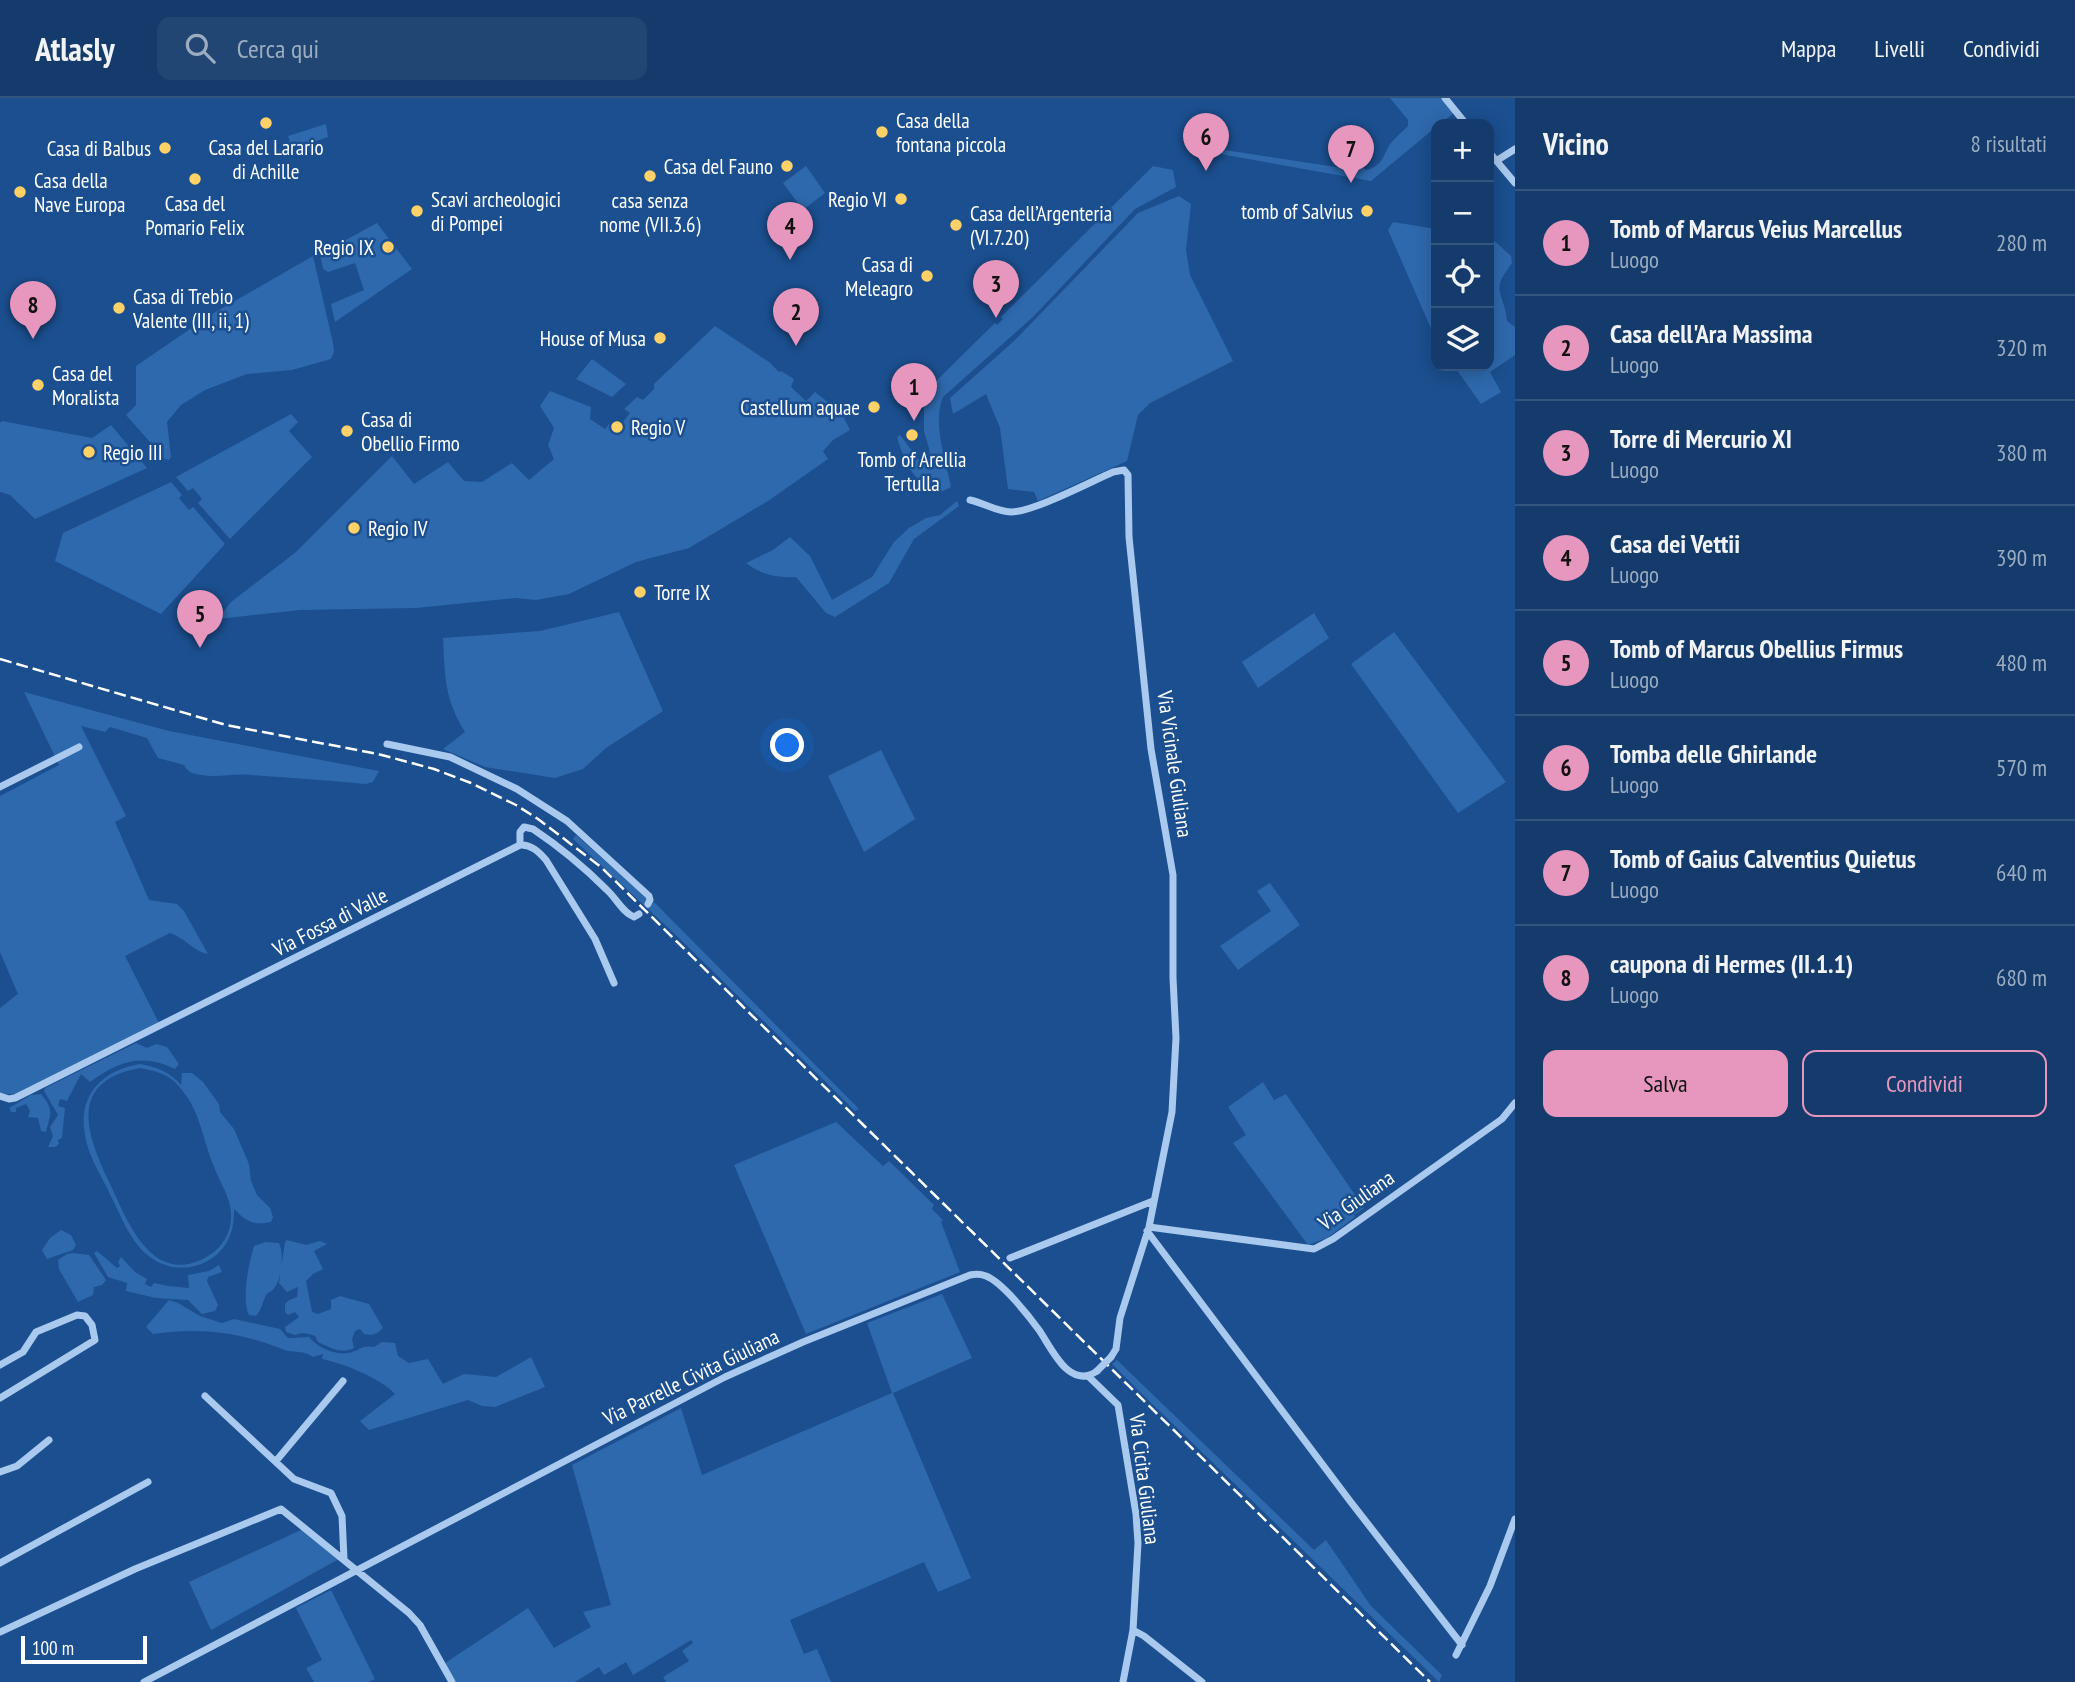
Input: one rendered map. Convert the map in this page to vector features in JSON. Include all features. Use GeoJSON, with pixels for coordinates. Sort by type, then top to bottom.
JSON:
{"type":"FeatureCollection","features":[{"type":"Feature","properties":{"kind":"street"},"geometry":{"type":"LineString","coordinates":[[1445,98],[1462,119]]}},
{"type":"Feature","properties":{"kind":"street"},"geometry":{"type":"LineString","coordinates":[[1496,161],[1515,149]]}},
{"type":"Feature","properties":{"kind":"street"},"geometry":{"type":"LineString","coordinates":[[1494,158],[1515,183]]}},
{"type":"Feature","properties":{"kind":"street","name":"Via Vicinale Giuliana"},"geometry":{"type":"LineString","coordinates":[[970,500],[1004,512],[1014,512],[1029,509],[1113,472],[1124,470],[1128,475],[1129,537],[1151,749],[1168,835],[1174,892],[1174,1091],[1148,1229]]}},
{"type":"Feature","properties":{"kind":"street"},"geometry":{"type":"LineString","coordinates":[[387,744],[450,757],[517,789],[567,821],[649,896],[648,904]]}},
{"type":"Feature","properties":{"kind":"street"},"geometry":{"type":"LineString","coordinates":[[0,787],[79,747]]}},
{"type":"Feature","properties":{"kind":"street","name":"Via Fossa di Valle"},"geometry":{"type":"LineString","coordinates":[[0,1096],[15,1098],[520,845],[520,832],[524,827],[533,829],[579,863],[630,916],[639,914]]}},
{"type":"Feature","properties":{"kind":"street"},"geometry":{"type":"LineString","coordinates":[[520,845],[535,849],[546,860],[596,939],[614,983]]}},
{"type":"Feature","properties":{"kind":"street","name":"Via Giuliana"},"geometry":{"type":"LineString","coordinates":[[1148,1229],[1314,1249],[1333,1239],[1502,1119],[1515,1103]]}},
{"type":"Feature","properties":{"kind":"street"},"geometry":{"type":"LineString","coordinates":[[1010,1258],[1153,1201]]}},
{"type":"Feature","properties":{"kind":"street"},"geometry":{"type":"LineString","coordinates":[[1088,1376],[1097,1371],[1116,1349],[1120,1318],[1148,1229]]}},
{"type":"Feature","properties":{"kind":"street"},"geometry":{"type":"LineString","coordinates":[[1148,1229],[1350,1501],[1462,1645]]}},
{"type":"Feature","properties":{"kind":"street","name":"Via Parrelle Civita Giuliana"},"geometry":{"type":"LineString","coordinates":[[144,1682],[642,1419],[764,1359],[970,1275],[991,1278],[1032,1322],[1061,1365],[1073,1374],[1088,1376]]}},
{"type":"Feature","properties":{"kind":"street"},"geometry":{"type":"LineString","coordinates":[[0,1365],[23,1352],[36,1332],[77,1315],[85,1316],[96,1335],[95,1340],[0,1398]]}},
{"type":"Feature","properties":{"kind":"street","name":"Via Cicita Giuliana"},"geometry":{"type":"LineString","coordinates":[[1088,1376],[1118,1405],[1137,1532],[1133,1630],[1123,1682]]}},
{"type":"Feature","properties":{"kind":"street"},"geometry":{"type":"LineString","coordinates":[[276,1461],[343,1381]]}},
{"type":"Feature","properties":{"kind":"street"},"geometry":{"type":"LineString","coordinates":[[205,1396],[294,1479],[331,1493],[342,1516],[344,1559]]}},
{"type":"Feature","properties":{"kind":"street"},"geometry":{"type":"LineString","coordinates":[[0,1472],[17,1466],[49,1440]]}},
{"type":"Feature","properties":{"kind":"street"},"geometry":{"type":"LineString","coordinates":[[0,1563],[148,1482]]}},
{"type":"Feature","properties":{"kind":"street"},"geometry":{"type":"LineString","coordinates":[[0,1632],[135,1569],[281,1509],[420,1625],[452,1682]]}},
{"type":"Feature","properties":{"kind":"street"},"geometry":{"type":"LineString","coordinates":[[1457,1655],[1490,1587],[1515,1519]]}},
{"type":"Feature","properties":{"kind":"street"},"geometry":{"type":"LineString","coordinates":[[1133,1630],[1202,1682]]}},
{"type":"Feature","properties":{"kind":"shaded area"},"geometry":{"type":"Polygon","coordinates":[[[1390,98],[1441,98],[1454,113],[1446,119],[1431,119],[1431,131],[1371,181],[1198,150],[1199,146],[1342,168],[1352,160],[1366,170],[1379,163],[1390,144],[1408,126],[1408,120],[1390,98]]]}},
{"type":"Feature","properties":{"kind":"shaded area"},"geometry":{"type":"Polygon","coordinates":[[[326,124],[328,137],[276,155],[276,151],[285,148],[285,143],[290,141],[288,136],[326,124]]]}},
{"type":"Feature","properties":{"kind":"shaded area"},"geometry":{"type":"Polygon","coordinates":[[[806,166],[825,193],[803,210],[783,183],[806,166]]]}},
{"type":"Feature","properties":{"kind":"shaded area"},"geometry":{"type":"Polygon","coordinates":[[[1153,166],[1173,170],[1176,187],[1135,209],[1033,317],[943,397],[939,430],[951,487],[941,492],[917,479],[907,464],[897,437],[900,435],[922,464],[930,452],[924,431],[924,392],[927,394],[931,386],[995,323],[997,325],[1003,319],[1001,317],[1153,166]]]}},
{"type":"Feature","properties":{"kind":"shaded area"},"geometry":{"type":"Polygon","coordinates":[[[1179,196],[1191,204],[1186,250],[1190,275],[1233,361],[1150,403],[1138,415],[1127,461],[1038,501],[1034,492],[1008,489],[1000,428],[986,394],[953,414],[950,398],[1014,341],[1138,213],[1179,196]]]}},
{"type":"Feature","properties":{"kind":"shaded area"},"geometry":{"type":"Polygon","coordinates":[[[1393,222],[1431,228],[1431,329],[1388,230],[1393,222]]]}},
{"type":"Feature","properties":{"kind":"shaded area"},"geometry":{"type":"Polygon","coordinates":[[[377,223],[412,269],[335,322],[331,304],[364,290],[355,263],[328,272],[323,269],[320,254],[377,223]]]}},
{"type":"Feature","properties":{"kind":"shaded area"},"geometry":{"type":"Polygon","coordinates":[[[1494,241],[1511,256],[1512,263],[1501,280],[1500,292],[1507,321],[1515,327],[1515,355],[1494,369],[1494,241]]]}},
{"type":"Feature","properties":{"kind":"shaded area"},"geometry":{"type":"Polygon","coordinates":[[[313,256],[333,343],[334,352],[331,359],[292,370],[247,374],[205,390],[181,405],[167,422],[171,457],[169,460],[165,459],[126,415],[136,405],[136,366],[212,314],[313,256]]]}},
{"type":"Feature","properties":{"kind":"shaded area"},"geometry":{"type":"Polygon","coordinates":[[[715,326],[769,362],[779,372],[794,379],[791,387],[806,401],[815,392],[841,412],[850,430],[833,440],[823,451],[828,459],[768,501],[689,548],[636,562],[569,594],[536,600],[515,598],[416,608],[300,610],[218,619],[231,602],[296,552],[392,456],[414,484],[448,462],[464,481],[482,482],[512,463],[529,480],[554,459],[548,445],[554,428],[540,406],[550,391],[591,407],[590,419],[605,429],[609,424],[616,431],[630,413],[624,409],[637,397],[643,400],[654,389],[654,384],[715,326]]]}},
{"type":"Feature","properties":{"kind":"shaded area"},"geometry":{"type":"Polygon","coordinates":[[[592,359],[626,384],[612,397],[576,379],[592,359]]]}},
{"type":"Feature","properties":{"kind":"shaded area"},"geometry":{"type":"Polygon","coordinates":[[[1458,371],[1491,371],[1501,392],[1481,404],[1458,371]]]}},
{"type":"Feature","properties":{"kind":"shaded area"},"geometry":{"type":"Polygon","coordinates":[[[291,414],[298,422],[289,431],[312,457],[230,539],[198,503],[202,499],[193,488],[188,491],[176,477],[291,414]]]}},
{"type":"Feature","properties":{"kind":"shaded area"},"geometry":{"type":"Polygon","coordinates":[[[2,421],[92,438],[111,425],[147,468],[35,519],[10,495],[0,492],[2,421]]]}},
{"type":"Feature","properties":{"kind":"shaded area"},"geometry":{"type":"Polygon","coordinates":[[[171,482],[182,495],[179,498],[189,510],[193,507],[225,544],[161,614],[55,561],[63,533],[171,482]]]}},
{"type":"Feature","properties":{"kind":"shaded area"},"geometry":{"type":"Polygon","coordinates":[[[957,501],[959,506],[914,539],[889,583],[835,617],[826,613],[796,577],[770,575],[746,563],[773,550],[790,537],[810,556],[832,600],[872,577],[894,542],[909,528],[926,518],[940,515],[957,501]]]}},
{"type":"Feature","properties":{"kind":"shaded area"},"geometry":{"type":"Polygon","coordinates":[[[619,612],[663,711],[606,748],[583,769],[555,778],[485,767],[443,749],[465,732],[449,697],[443,638],[540,631],[619,612]]]}},
{"type":"Feature","properties":{"kind":"shaded area"},"geometry":{"type":"Polygon","coordinates":[[[1314,613],[1329,638],[1258,688],[1242,662],[1314,613]]]}},
{"type":"Feature","properties":{"kind":"shaded area"},"geometry":{"type":"Polygon","coordinates":[[[1394,632],[1506,782],[1458,813],[1351,664],[1394,632]]]}},
{"type":"Feature","properties":{"kind":"shaded area"},"geometry":{"type":"Polygon","coordinates":[[[24,692],[169,731],[379,771],[373,782],[366,784],[245,775],[198,775],[184,765],[158,758],[147,738],[110,727],[105,732],[81,726],[126,816],[115,822],[149,900],[177,904],[184,911],[208,954],[170,933],[125,956],[159,1023],[16,1095],[0,1093],[0,1008],[18,994],[0,952],[0,796],[59,765],[24,692]]]}},
{"type":"Feature","properties":{"kind":"shaded area"},"geometry":{"type":"Polygon","coordinates":[[[881,750],[915,819],[864,852],[828,776],[881,750]]]}},
{"type":"Feature","properties":{"kind":"shaded area"},"geometry":{"type":"Polygon","coordinates":[[[576,835],[648,899],[650,906],[654,902],[859,1109],[855,1111],[678,937],[573,839],[576,835]]]}},
{"type":"Feature","properties":{"kind":"shaded area"},"geometry":{"type":"Polygon","coordinates":[[[1270,883],[1300,925],[1238,970],[1220,946],[1271,911],[1257,891],[1270,883]]]}},
{"type":"Feature","properties":{"kind":"shaded area"},"geometry":{"type":"Polygon","coordinates":[[[136,1043],[147,1048],[156,1044],[167,1047],[179,1064],[175,1069],[152,1061],[121,1064],[90,1082],[81,1074],[67,1101],[60,1099],[58,1106],[65,1108],[62,1138],[55,1147],[48,1147],[53,1136],[50,1127],[58,1115],[44,1091],[45,1088],[136,1043]]]}},
{"type":"Feature","properties":{"kind":"shaded area"},"geometry":{"type":"Polygon","coordinates":[[[140,1064],[152,1067],[168,1073],[181,1085],[182,1073],[192,1073],[203,1082],[219,1104],[220,1112],[234,1129],[249,1164],[251,1181],[257,1195],[270,1208],[273,1217],[271,1222],[250,1222],[234,1209],[231,1232],[221,1250],[213,1258],[193,1266],[182,1268],[160,1263],[143,1251],[127,1228],[93,1161],[84,1125],[84,1111],[94,1089],[102,1080],[125,1068],[140,1064]],[[140,1068],[116,1075],[100,1086],[91,1099],[88,1115],[90,1133],[103,1170],[136,1235],[159,1259],[173,1264],[189,1264],[213,1253],[225,1240],[231,1223],[230,1204],[189,1099],[170,1078],[140,1068]]]}},
{"type":"Feature","properties":{"kind":"shaded area"},"geometry":{"type":"Polygon","coordinates":[[[1263,1082],[1274,1100],[1286,1094],[1364,1208],[1327,1238],[1308,1245],[1233,1143],[1246,1135],[1228,1107],[1263,1082]]]}},
{"type":"Feature","properties":{"kind":"shaded area"},"geometry":{"type":"Polygon","coordinates":[[[41,1094],[50,1109],[46,1132],[41,1131],[38,1118],[28,1117],[30,1111],[26,1104],[16,1108],[16,1112],[11,1112],[9,1108],[31,1095],[41,1094]]]}},
{"type":"Feature","properties":{"kind":"shaded area"},"geometry":{"type":"Polygon","coordinates":[[[836,1122],[883,1166],[889,1161],[934,1205],[932,1209],[943,1220],[941,1222],[960,1272],[806,1334],[734,1165],[836,1122]]]}},
{"type":"Feature","properties":{"kind":"shaded area"},"geometry":{"type":"Polygon","coordinates":[[[61,1230],[71,1235],[76,1245],[73,1250],[47,1259],[42,1250],[50,1238],[61,1230]]]}},
{"type":"Feature","properties":{"kind":"shaded area"},"geometry":{"type":"Polygon","coordinates":[[[287,1240],[306,1245],[320,1241],[327,1244],[314,1251],[323,1269],[306,1281],[312,1312],[318,1314],[331,1309],[331,1300],[340,1296],[369,1304],[383,1328],[372,1335],[364,1334],[360,1329],[355,1331],[352,1339],[354,1348],[345,1351],[318,1342],[315,1336],[310,1334],[295,1335],[286,1332],[285,1327],[299,1317],[295,1312],[288,1315],[285,1312],[285,1304],[297,1297],[298,1287],[287,1292],[279,1283],[287,1240]]]}},
{"type":"Feature","properties":{"kind":"shaded area"},"geometry":{"type":"Polygon","coordinates":[[[265,1242],[279,1243],[281,1272],[274,1289],[266,1295],[256,1316],[249,1315],[246,1291],[250,1262],[254,1246],[265,1242]]]}},
{"type":"Feature","properties":{"kind":"shaded area"},"geometry":{"type":"Polygon","coordinates":[[[97,1251],[117,1268],[120,1266],[118,1262],[121,1257],[135,1272],[147,1279],[145,1284],[151,1287],[154,1283],[189,1288],[188,1275],[209,1271],[219,1265],[222,1272],[208,1277],[207,1281],[218,1305],[215,1311],[202,1314],[188,1300],[156,1298],[126,1291],[127,1283],[108,1277],[94,1253],[97,1251]]]}},
{"type":"Feature","properties":{"kind":"shaded area"},"geometry":{"type":"Polygon","coordinates":[[[73,1253],[89,1255],[106,1280],[102,1285],[94,1287],[93,1295],[78,1302],[59,1269],[58,1260],[73,1253]]]}},
{"type":"Feature","properties":{"kind":"shaded area"},"geometry":{"type":"Polygon","coordinates":[[[942,1294],[972,1358],[893,1393],[971,1578],[938,1592],[924,1562],[790,1620],[804,1654],[817,1649],[831,1682],[666,1682],[663,1677],[689,1661],[682,1651],[693,1643],[691,1640],[633,1675],[626,1662],[604,1675],[599,1667],[575,1682],[456,1682],[445,1663],[528,1608],[554,1648],[591,1627],[583,1612],[611,1605],[572,1465],[681,1408],[702,1475],[892,1393],[867,1323],[942,1294]]]}},
{"type":"Feature","properties":{"kind":"shaded area"},"geometry":{"type":"Polygon","coordinates":[[[169,1300],[200,1316],[222,1323],[234,1319],[280,1329],[288,1338],[309,1337],[317,1345],[334,1352],[352,1352],[374,1347],[382,1342],[395,1343],[398,1356],[409,1363],[428,1359],[443,1384],[464,1374],[496,1377],[531,1357],[545,1387],[495,1407],[482,1406],[468,1400],[369,1430],[360,1421],[395,1394],[380,1382],[341,1364],[322,1359],[323,1354],[313,1357],[251,1338],[203,1331],[153,1334],[146,1327],[169,1300]]]}},
{"type":"Feature","properties":{"kind":"shaded area"},"geometry":{"type":"Polygon","coordinates":[[[1117,1360],[1314,1550],[1326,1540],[1371,1606],[1442,1675],[1439,1682],[1112,1364],[1117,1360]]]}},
{"type":"Feature","properties":{"kind":"shaded area"},"geometry":{"type":"Polygon","coordinates":[[[303,1529],[339,1559],[211,1630],[189,1582],[303,1529]]]}},
{"type":"Feature","properties":{"kind":"shaded area"},"geometry":{"type":"Polygon","coordinates":[[[331,1590],[375,1679],[369,1682],[314,1682],[306,1668],[322,1660],[296,1608],[331,1590]]]}},
{"type":"Feature","properties":{"kind":"railway"},"geometry":{"type":"LineString","coordinates":[[0,659],[226,725],[378,754],[434,769],[471,783],[538,819],[601,867],[1430,1682]]}},
{"type":"Feature","properties":{"kind":"place","name":"Casa del Larario di Achille"},"geometry":{"type":"Point","coordinates":[266,123]}},
{"type":"Feature","properties":{"kind":"place","name":"Casa della fontana piccola"},"geometry":{"type":"Point","coordinates":[882,132]}},
{"type":"Feature","properties":{"kind":"place","name":"Casa di Balbus"},"geometry":{"type":"Point","coordinates":[165,148]}},
{"type":"Feature","properties":{"kind":"place","name":"Casa del Fauno"},"geometry":{"type":"Point","coordinates":[787,166]}},
{"type":"Feature","properties":{"kind":"place","name":"Tomba delle Ghirlande"},"geometry":{"type":"Point","coordinates":[1206,171]}},
{"type":"Feature","properties":{"kind":"place","name":"casa senza nome (VII.3.6)"},"geometry":{"type":"Point","coordinates":[650,176]}},
{"type":"Feature","properties":{"kind":"place","name":"Casa del Pomario Felix"},"geometry":{"type":"Point","coordinates":[195,179]}},
{"type":"Feature","properties":{"kind":"place","name":"Tomb of Gaius Calventius Quietus"},"geometry":{"type":"Point","coordinates":[1351,183]}},
{"type":"Feature","properties":{"kind":"place","name":"Casa della Nave Europa"},"geometry":{"type":"Point","coordinates":[20,192]}},
{"type":"Feature","properties":{"kind":"place","name":"Regio VI"},"geometry":{"type":"Point","coordinates":[901,199]}},
{"type":"Feature","properties":{"kind":"place","name":"Scavi archeologici di Pompei"},"geometry":{"type":"Point","coordinates":[417,211]}},
{"type":"Feature","properties":{"kind":"place","name":"tomb of Salvius"},"geometry":{"type":"Point","coordinates":[1367,211]}},
{"type":"Feature","properties":{"kind":"place","name":"Casa dell’Argenteria (VI.7.20)"},"geometry":{"type":"Point","coordinates":[956,225]}},
{"type":"Feature","properties":{"kind":"place","name":"Regio IX"},"geometry":{"type":"Point","coordinates":[388,247]}},
{"type":"Feature","properties":{"kind":"place","name":"Casa dei Vettii"},"geometry":{"type":"Point","coordinates":[790,260]}},
{"type":"Feature","properties":{"kind":"place","name":"Casa di Meleagro"},"geometry":{"type":"Point","coordinates":[927,276]}},
{"type":"Feature","properties":{"kind":"place","name":"Casa di Trebio Valente (III, ii, 1)"},"geometry":{"type":"Point","coordinates":[119,308]}},
{"type":"Feature","properties":{"kind":"place","name":"Torre di Mercurio XI"},"geometry":{"type":"Point","coordinates":[996,318]}},
{"type":"Feature","properties":{"kind":"place","name":"House of Musa"},"geometry":{"type":"Point","coordinates":[660,338]}},
{"type":"Feature","properties":{"kind":"place","name":"caupona di Hermes (II.1.1)"},"geometry":{"type":"Point","coordinates":[33,339]}},
{"type":"Feature","properties":{"kind":"place","name":"Casa dell'Ara Massima"},"geometry":{"type":"Point","coordinates":[796,346]}},
{"type":"Feature","properties":{"kind":"place","name":"Casa del Moralista"},"geometry":{"type":"Point","coordinates":[38,385]}},
{"type":"Feature","properties":{"kind":"place","name":"Castellum aquae"},"geometry":{"type":"Point","coordinates":[874,407]}},
{"type":"Feature","properties":{"kind":"place","name":"Tomb of Marcus Veius Marcellus"},"geometry":{"type":"Point","coordinates":[914,421]}},
{"type":"Feature","properties":{"kind":"place","name":"Regio V"},"geometry":{"type":"Point","coordinates":[617,427]}},
{"type":"Feature","properties":{"kind":"place","name":"Casa di Obellio Firmo"},"geometry":{"type":"Point","coordinates":[347,431]}},
{"type":"Feature","properties":{"kind":"place","name":"Tomb of Arellia Tertulla"},"geometry":{"type":"Point","coordinates":[912,435]}},
{"type":"Feature","properties":{"kind":"place","name":"Regio III"},"geometry":{"type":"Point","coordinates":[89,452]}},
{"type":"Feature","properties":{"kind":"place","name":"Regio IV"},"geometry":{"type":"Point","coordinates":[354,528]}},
{"type":"Feature","properties":{"kind":"place","name":"Torre IX"},"geometry":{"type":"Point","coordinates":[640,592]}},
{"type":"Feature","properties":{"kind":"place","name":"Tomb of Marcus Obellius Firmus"},"geometry":{"type":"Point","coordinates":[200,648]}}]}
